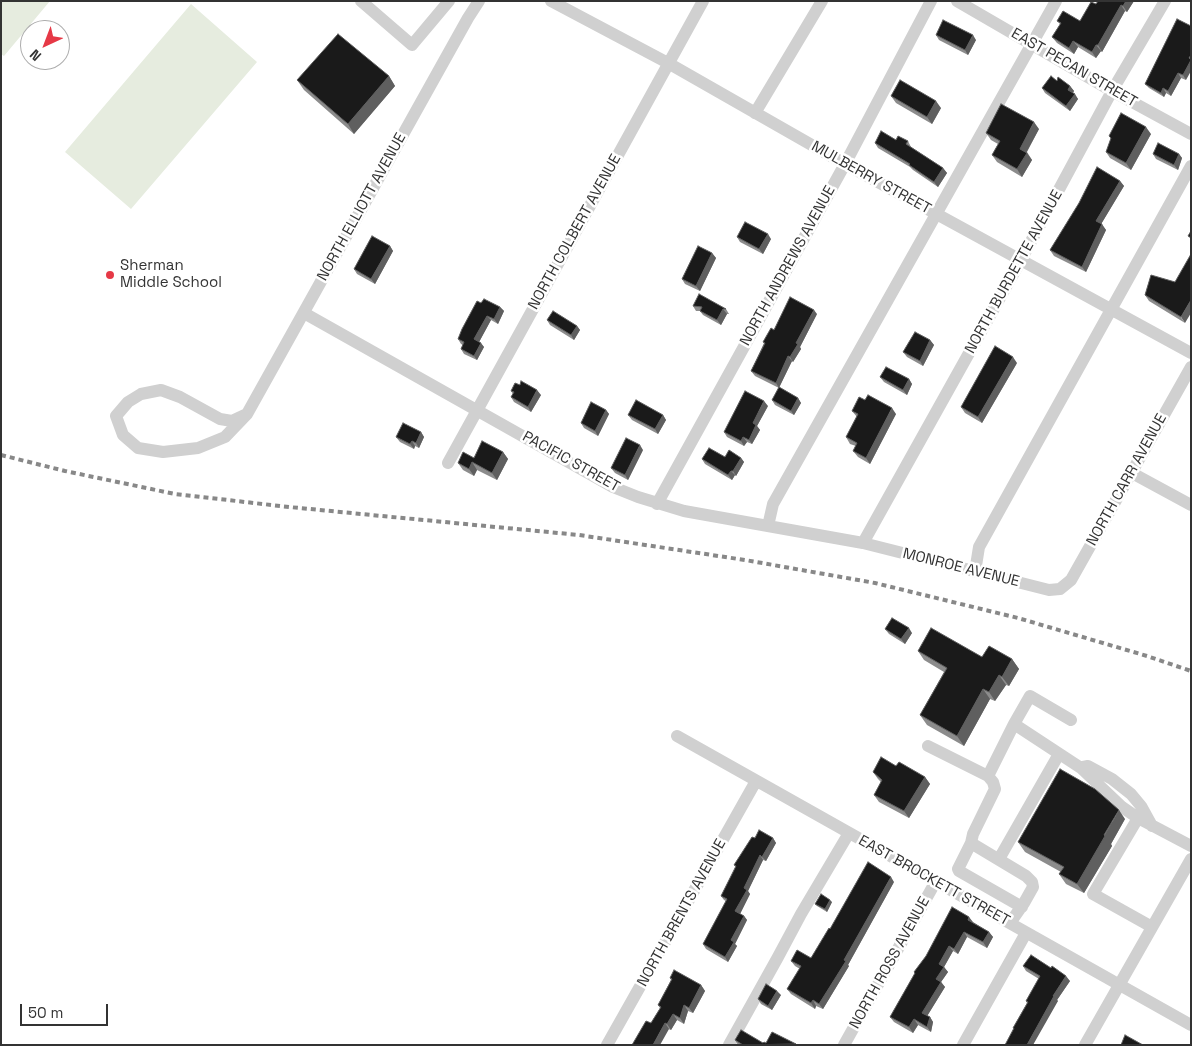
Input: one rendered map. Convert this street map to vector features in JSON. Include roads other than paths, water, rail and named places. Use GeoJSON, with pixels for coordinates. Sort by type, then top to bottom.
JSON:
{"type":"FeatureCollection","features":[{"type":"Feature","properties":{"kind":"street"},"geometry":{"type":"LineString","coordinates":[[362,1],[412,45],[449,1]]}},
{"type":"Feature","properties":{"kind":"street","name":"NORTH ELLIOTT AVENUE"},"geometry":{"type":"LineString","coordinates":[[247,414],[232,420],[220,419],[180,397],[161,390],[141,394],[128,402],[116,416],[123,435],[138,448],[163,452],[198,448],[225,437],[247,414],[479,1]]}},
{"type":"Feature","properties":{"kind":"street","name":"MULBERRY STREET"},"geometry":{"type":"LineString","coordinates":[[551,1],[668,63],[844,164],[1191,353]]}},
{"type":"Feature","properties":{"kind":"street","name":"NORTH COLBERT AVENUE"},"geometry":{"type":"LineString","coordinates":[[448,463],[703,1]]}},
{"type":"Feature","properties":{"kind":"street"},"geometry":{"type":"LineString","coordinates":[[755,113],[822,1]]}},
{"type":"Feature","properties":{"kind":"street","name":"NORTH ANDREWS AVENUE"},"geometry":{"type":"LineString","coordinates":[[657,504],[844,164],[931,1]]}},
{"type":"Feature","properties":{"kind":"street","name":"EAST PECAN STREET"},"geometry":{"type":"LineString","coordinates":[[957,1],[1112,91],[1191,134]]}},
{"type":"Feature","properties":{"kind":"street"},"geometry":{"type":"LineString","coordinates":[[768,526],[773,504],[1056,1]]}},
{"type":"Feature","properties":{"kind":"street","name":"NORTH BURDETTE AVENUE"},"geometry":{"type":"LineString","coordinates":[[863,543],[1021,260],[1112,91],[1164,1]]}},
{"type":"Feature","properties":{"kind":"street"},"geometry":{"type":"LineString","coordinates":[[975,572],[979,547],[1191,166]]}},
{"type":"Feature","properties":{"kind":"street","name":"PACIFIC STREET"},"geometry":{"type":"LineString","coordinates":[[304,313],[613,487],[657,504],[684,511],[863,543]]}},
{"type":"Feature","properties":{"kind":"street","name":"NORTH CARR AVENUE"},"geometry":{"type":"LineString","coordinates":[[1060,590],[1071,580],[1191,367]]}},
{"type":"Feature","properties":{"kind":"street"},"geometry":{"type":"LineString","coordinates":[[1132,472],[1191,505]]}},
{"type":"Feature","properties":{"kind":"street","name":"MONROE AVENUE"},"geometry":{"type":"LineString","coordinates":[[863,543],[1049,590],[1060,590]]}},
{"type":"Feature","properties":{"kind":"street"},"geometry":{"type":"LineString","coordinates":[[988,776],[1030,696],[1071,720]]}},
{"type":"Feature","properties":{"kind":"street"},"geometry":{"type":"LineString","coordinates":[[1014,724],[1081,768],[1122,807],[1152,826],[1191,846]]}},
{"type":"Feature","properties":{"kind":"street","name":"EAST BROCKETT STREET"},"geometry":{"type":"LineString","coordinates":[[677,736],[1191,1025]]}},
{"type":"Feature","properties":{"kind":"street"},"geometry":{"type":"LineString","coordinates":[[928,746],[988,776],[993,782],[995,789],[973,834],[972,843],[958,868],[960,871],[1022,907]]}},
{"type":"Feature","properties":{"kind":"street"},"geometry":{"type":"LineString","coordinates":[[999,859],[1060,754]]}},
{"type":"Feature","properties":{"kind":"street"},"geometry":{"type":"LineString","coordinates":[[1081,768],[1088,766],[1112,779],[1131,794],[1141,806],[1152,826]]}},
{"type":"Feature","properties":{"kind":"street","name":"NORTH BRENTS AVENUE"},"geometry":{"type":"LineString","coordinates":[[607,1045],[756,781]]}},
{"type":"Feature","properties":{"kind":"street"},"geometry":{"type":"LineString","coordinates":[[1138,818],[1093,894],[1152,927]]}},
{"type":"Feature","properties":{"kind":"street"},"geometry":{"type":"LineString","coordinates":[[729,1045],[848,833]]}},
{"type":"Feature","properties":{"kind":"street"},"geometry":{"type":"LineString","coordinates":[[972,843],[1026,876],[1032,882],[1033,887],[1010,924]]}},
{"type":"Feature","properties":{"kind":"street"},"geometry":{"type":"LineString","coordinates":[[1085,1045],[1191,859]]}},
{"type":"Feature","properties":{"kind":"street","name":"NORTH ROSS AVENUE"},"geometry":{"type":"LineString","coordinates":[[844,1045],[936,881]]}},
{"type":"Feature","properties":{"kind":"street"},"geometry":{"type":"LineString","coordinates":[[964,1045],[1026,933]]}},
{"type":"Feature","properties":{"kind":"railway"},"geometry":{"type":"LineString","coordinates":[[1,455],[65,471],[175,494],[579,535],[745,560],[875,583],[1018,618],[1191,671]]}},
{"type":"Feature","properties":{"kind":"place","name":"Sherman Middle School"},"geometry":{"type":"Point","coordinates":[110,275]}}]}
